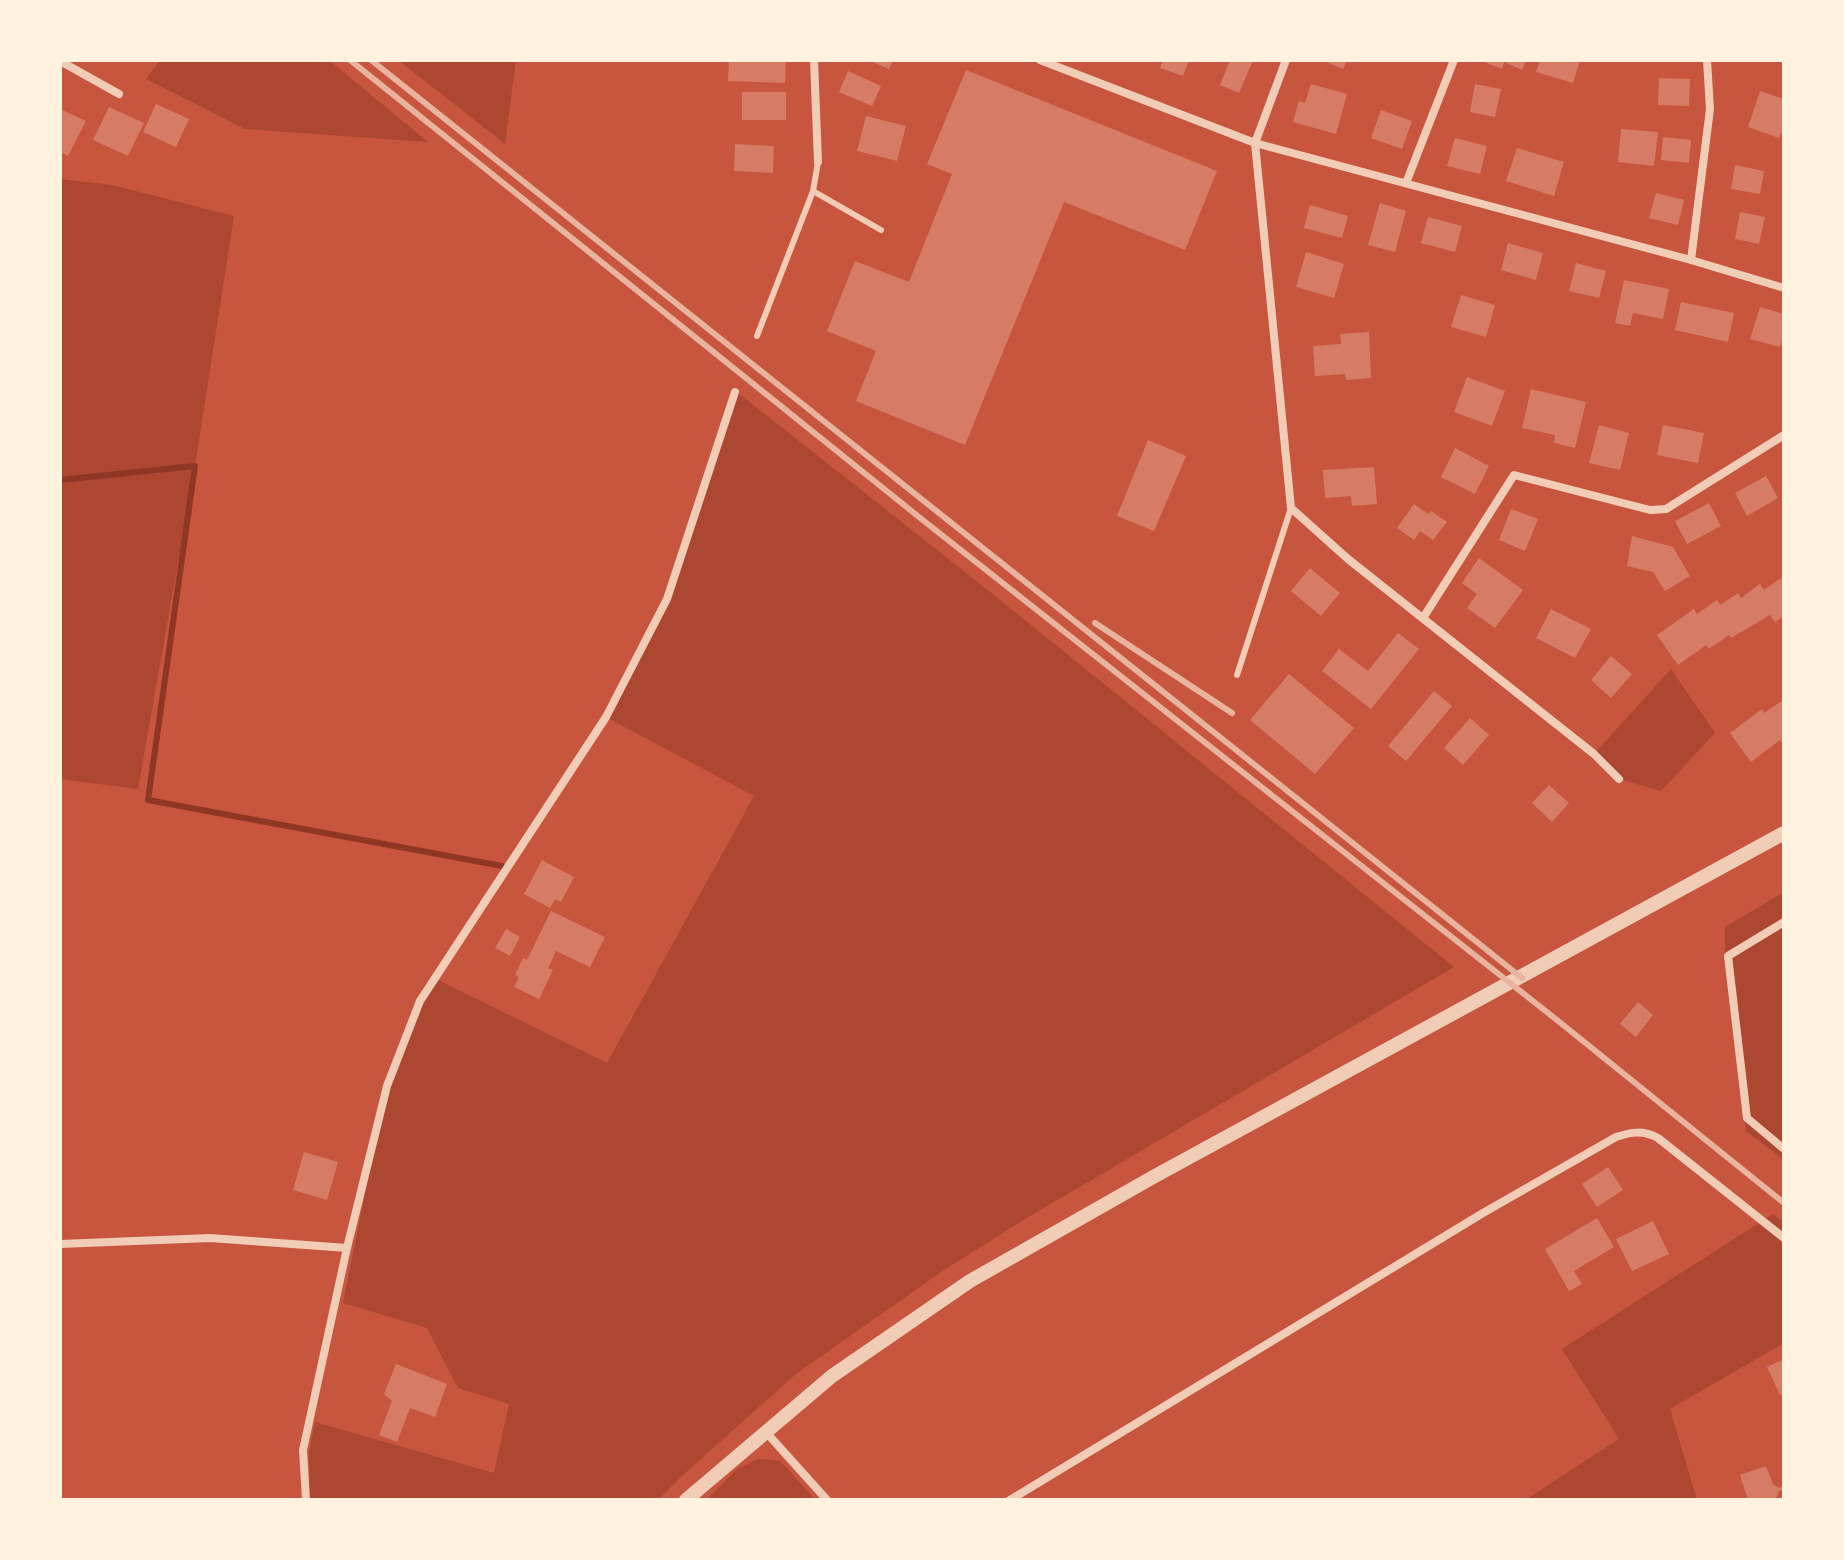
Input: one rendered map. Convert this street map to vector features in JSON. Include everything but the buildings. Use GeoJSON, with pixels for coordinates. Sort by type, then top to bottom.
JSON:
{"type":"FeatureCollection","features":[{"type":"Feature","properties":{"kind":"street"},"geometry":{"type":"LineString","coordinates":[[814,60],[818,162]]}},
{"type":"Feature","properties":{"kind":"street"},"geometry":{"type":"LineString","coordinates":[[1040,60],[1255,143],[1691,260],[1784,288]]}},
{"type":"Feature","properties":{"kind":"street"},"geometry":{"type":"LineString","coordinates":[[1286,60],[1255,143],[1291,508],[1348,559],[1594,754],[1619,779]]}},
{"type":"Feature","properties":{"kind":"street"},"geometry":{"type":"LineString","coordinates":[[1406,183],[1454,60]]}},
{"type":"Feature","properties":{"kind":"street"},"geometry":{"type":"LineString","coordinates":[[1691,260],[1710,109],[1707,60]]}},
{"type":"Feature","properties":{"kind":"street"},"geometry":{"type":"LineString","coordinates":[[60,61],[119,94]]}},
{"type":"Feature","properties":{"kind":"street"},"geometry":{"type":"LineString","coordinates":[[306,1500],[303,1450],[347,1248],[387,1086],[420,1001],[606,717],[630,673],[667,599],[735,392]]}},
{"type":"Feature","properties":{"kind":"street"},"geometry":{"type":"LineString","coordinates":[[1423,618],[1514,475],[1650,510],[1666,509],[1784,435]]}},
{"type":"Feature","properties":{"kind":"street"},"geometry":{"type":"LineString","coordinates":[[686,1500],[832,1376],[970,1281],[1115,1198],[1784,833]]}},
{"type":"Feature","properties":{"kind":"street"},"geometry":{"type":"LineString","coordinates":[[1784,922],[1728,956],[1747,1118],[1784,1149]]}},
{"type":"Feature","properties":{"kind":"street"},"geometry":{"type":"LineString","coordinates":[[1010,1500],[1483,1213],[1630,1132],[1648,1132],[1658,1138],[1784,1238]]}},
{"type":"Feature","properties":{"kind":"street"},"geometry":{"type":"LineString","coordinates":[[60,1244],[210,1238],[347,1248]]}},
{"type":"Feature","properties":{"kind":"street"},"geometry":{"type":"LineString","coordinates":[[765,1431],[827,1500]]}},
{"type":"Feature","properties":{"kind":"lane"},"geometry":{"type":"LineString","coordinates":[[757,336],[813,191],[818,162]]}},
{"type":"Feature","properties":{"kind":"lane"},"geometry":{"type":"LineString","coordinates":[[813,191],[881,230]]}},
{"type":"Feature","properties":{"kind":"lane"},"geometry":{"type":"LineString","coordinates":[[1237,675],[1291,508]]}},
{"type":"Feature","properties":{"kind":"shaded area"},"geometry":{"type":"Polygon","coordinates":[[[160,60],[329,60],[428,142],[245,129],[146,79],[160,60]]]}},
{"type":"Feature","properties":{"kind":"shaded area"},"geometry":{"type":"Polygon","coordinates":[[[398,60],[516,60],[505,144],[398,60]]]}},
{"type":"Feature","properties":{"kind":"shaded area"},"geometry":{"type":"Polygon","coordinates":[[[60,179],[112,185],[234,216],[195,466],[138,789],[60,779],[60,179]]]}},
{"type":"Feature","properties":{"kind":"shaded area"},"geometry":{"type":"Polygon","coordinates":[[[737,392],[989,591],[1454,967],[1025,1219],[944,1270],[796,1374],[658,1500],[310,1500],[309,1453],[315,1422],[494,1473],[509,1404],[458,1388],[427,1328],[343,1303],[387,1086],[434,978],[607,1063],[754,796],[606,717],[667,599],[737,392]]]}},
{"type":"Feature","properties":{"kind":"shaded area"},"geometry":{"type":"Polygon","coordinates":[[[1671,669],[1715,733],[1661,791],[1619,779],[1594,754],[1671,669]]]}},
{"type":"Feature","properties":{"kind":"shaded area"},"geometry":{"type":"Polygon","coordinates":[[[1784,892],[1784,1160],[1746,1131],[1725,955],[1725,927],[1784,892]]]}},
{"type":"Feature","properties":{"kind":"shaded area"},"geometry":{"type":"Polygon","coordinates":[[[1773,1214],[1784,1223],[1784,1343],[1670,1409],[1697,1500],[1525,1500],[1619,1439],[1562,1349],[1773,1214]]]}},
{"type":"Feature","properties":{"kind":"shaded area"},"geometry":{"type":"Polygon","coordinates":[[[759,1459],[781,1461],[815,1500],[706,1500],[738,1468],[759,1459]]]}},
{"type":"Feature","properties":{"kind":"waterway"},"geometry":{"type":"LineString","coordinates":[[60,480],[195,466],[148,800],[502,866]]}},
{"type":"Feature","properties":{"kind":"railway"},"geometry":{"type":"LineString","coordinates":[[350,60],[924,521],[1784,1203]]}},
{"type":"Feature","properties":{"kind":"railway"},"geometry":{"type":"LineString","coordinates":[[371,60],[1522,978]]}},
{"type":"Feature","properties":{"kind":"railway"},"geometry":{"type":"LineString","coordinates":[[1095,623],[1232,713]]}}]}
